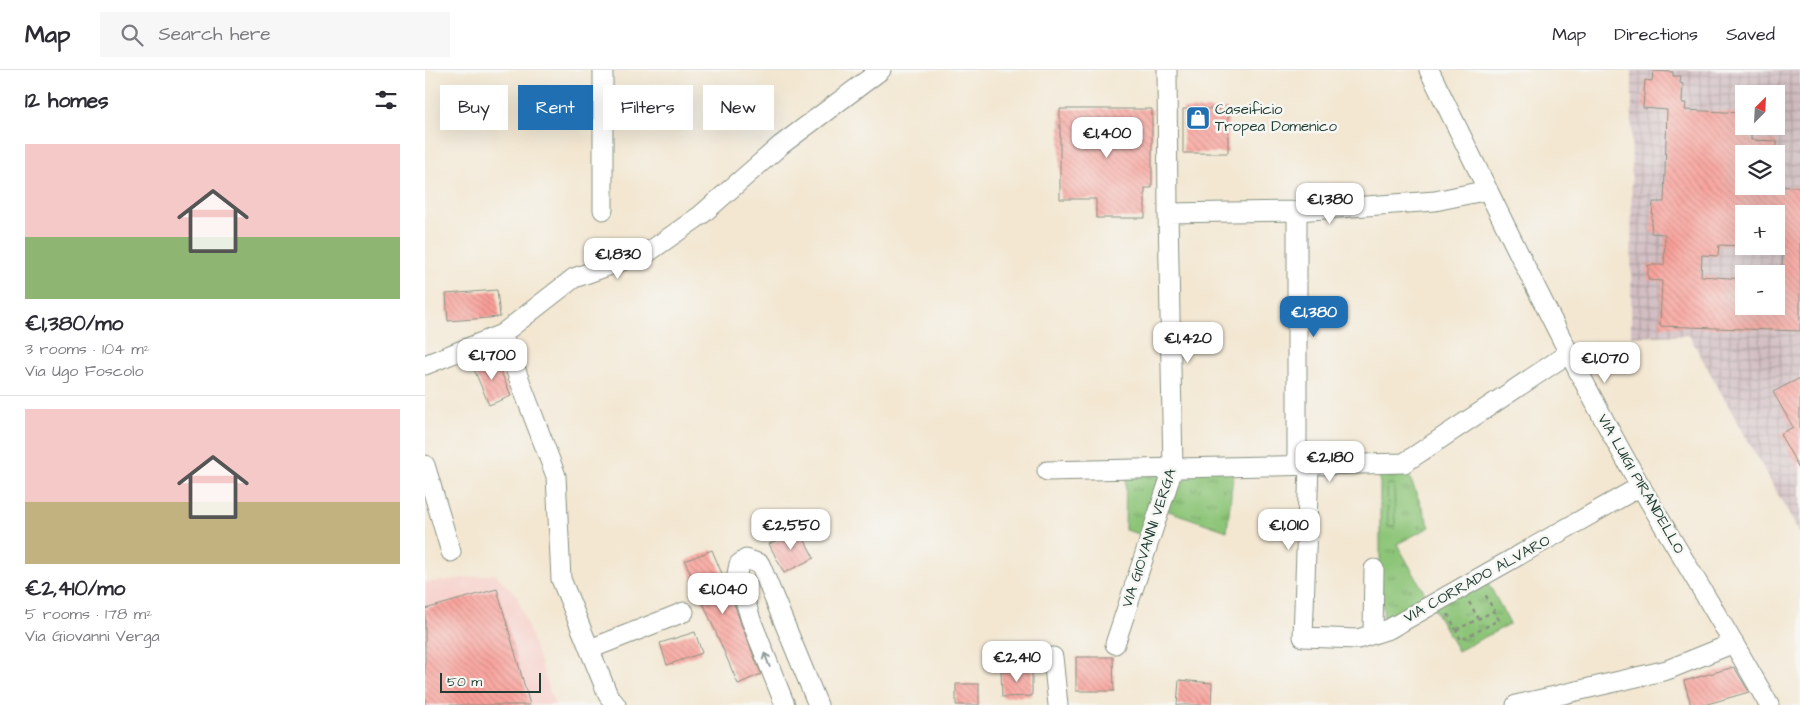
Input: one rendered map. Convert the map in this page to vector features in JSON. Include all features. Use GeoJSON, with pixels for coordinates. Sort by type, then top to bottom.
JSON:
{"type":"FeatureCollection","features":[{"type":"Feature","properties":{"kind":"street"},"geometry":{"type":"LineString","coordinates":[[603,70],[603,210]]}},
{"type":"Feature","properties":{"kind":"street"},"geometry":{"type":"LineString","coordinates":[[425,365],[502,334],[574,278],[650,250],[701,215],[781,145],[881,70]]}},
{"type":"Feature","properties":{"kind":"street","name":"VIA GIOVANNI VERGA"},"geometry":{"type":"LineString","coordinates":[[1115,644],[1173,469],[1167,70]]}},
{"type":"Feature","properties":{"kind":"street","name":"VIA LUIGI PIRANDELLO"},"geometry":{"type":"LineString","coordinates":[[1429,70],[1569,353],[1641,486],[1734,643],[1767,704]]}},
{"type":"Feature","properties":{"kind":"street"},"geometry":{"type":"LineString","coordinates":[[1168,213],[1297,211],[1435,201],[1488,190]]}},
{"type":"Feature","properties":{"kind":"street"},"geometry":{"type":"LineString","coordinates":[[1297,211],[1303,465]]}},
{"type":"Feature","properties":{"kind":"street"},"geometry":{"type":"LineString","coordinates":[[502,334],[556,476],[561,579],[608,695],[616,705]]}},
{"type":"Feature","properties":{"kind":"street"},"geometry":{"type":"LineString","coordinates":[[1047,471],[1405,463],[1569,353]]}},
{"type":"Feature","properties":{"kind":"street"},"geometry":{"type":"LineString","coordinates":[[425,465],[451,552]]}},
{"type":"Feature","properties":{"kind":"street","name":"VIA CORRADO ALVARO"},"geometry":{"type":"LineString","coordinates":[[1303,465],[1303,637],[1359,639],[1389,629],[1641,486]]}},
{"type":"Feature","properties":{"kind":"street"},"geometry":{"type":"LineString","coordinates":[[785,705],[751,620],[737,574],[739,564],[746,559],[760,564],[818,705]]}},
{"type":"Feature","properties":{"kind":"street"},"geometry":{"type":"LineString","coordinates":[[1373,634],[1374,569]]}},
{"type":"Feature","properties":{"kind":"street"},"geometry":{"type":"LineString","coordinates":[[589,649],[684,612]]}},
{"type":"Feature","properties":{"kind":"street"},"geometry":{"type":"LineString","coordinates":[[1516,705],[1667,670],[1734,643]]}},
{"type":"Feature","properties":{"kind":"street"},"geometry":{"type":"LineString","coordinates":[[1053,657],[1058,705]]}},
{"type":"Feature","properties":{"kind":"path"},"geometry":{"type":"LineString","coordinates":[[1440,600],[1461,640],[1499,620],[1477,579]]}},
{"type":"Feature","properties":{"kind":"path"},"geometry":{"type":"LineString","coordinates":[[1456,630],[1493,610]]}},
{"type":"Feature","properties":{"kind":"shaded area"},"geometry":{"type":"Polygon","coordinates":[[[1632,70],[1800,70],[1800,534],[1689,335],[1631,337],[1632,70]]]}},
{"type":"Feature","properties":{"kind":"shaded area"},"geometry":{"type":"Polygon","coordinates":[[[495,574],[517,596],[555,705],[425,705],[425,583],[495,574]]]}},
{"type":"Feature","properties":{"kind":"green space"},"geometry":{"type":"Polygon","coordinates":[[[1404,463],[1430,527],[1397,544],[1431,604],[1484,575],[1510,624],[1458,651],[1432,605],[1384,625],[1380,569],[1380,465],[1404,463]]]}},
{"type":"Feature","properties":{"kind":"green space"},"geometry":{"type":"Polygon","coordinates":[[[1234,468],[1227,531],[1160,508],[1150,537],[1125,530],[1126,470],[1234,468]]]}},
{"type":"Feature","properties":{"kind":"green space"},"geometry":{"type":"Polygon","coordinates":[[[1387,484],[1394,484],[1395,526],[1388,526],[1387,484]]]}},
{"type":"Feature","properties":{"kind":"building"},"geometry":{"type":"Polygon","coordinates":[[[1653,71],[1673,72],[1673,76],[1681,76],[1680,83],[1683,84],[1682,103],[1686,103],[1685,110],[1735,113],[1735,135],[1751,135],[1751,140],[1777,141],[1777,145],[1735,145],[1735,195],[1785,195],[1785,187],[1800,187],[1800,331],[1660,326],[1662,281],[1648,280],[1648,265],[1664,265],[1665,234],[1651,233],[1653,202],[1664,202],[1667,110],[1643,108],[1645,80],[1652,81],[1653,71]],[[1735,205],[1735,246],[1719,245],[1718,256],[1702,255],[1701,276],[1735,278],[1735,315],[1785,315],[1785,265],[1782,265],[1783,255],[1785,255],[1785,205],[1735,205]]]}},
{"type":"Feature","properties":{"kind":"building"},"geometry":{"type":"Polygon","coordinates":[[[1060,109],[1152,109],[1152,188],[1145,188],[1145,218],[1096,218],[1096,199],[1060,199],[1060,109]]]}},
{"type":"Feature","properties":{"kind":"building"},"geometry":{"type":"Polygon","coordinates":[[[1183,109],[1228,109],[1228,153],[1183,153],[1183,109]]]}},
{"type":"Feature","properties":{"kind":"building"},"geometry":{"type":"Polygon","coordinates":[[[497,290],[500,317],[448,321],[446,294],[497,290]]]}},
{"type":"Feature","properties":{"kind":"building"},"geometry":{"type":"Polygon","coordinates":[[[495,357],[511,396],[489,405],[473,367],[495,357]]]}},
{"type":"Feature","properties":{"kind":"building"},"geometry":{"type":"Polygon","coordinates":[[[1800,378],[1800,470],[1780,434],[1793,427],[1773,392],[1800,378]]]}},
{"type":"Feature","properties":{"kind":"building"},"geometry":{"type":"Polygon","coordinates":[[[799,529],[814,558],[784,573],[769,544],[799,529]]]}},
{"type":"Feature","properties":{"kind":"building"},"geometry":{"type":"Polygon","coordinates":[[[712,550],[761,674],[738,684],[685,561],[712,550]]]}},
{"type":"Feature","properties":{"kind":"building"},"geometry":{"type":"Polygon","coordinates":[[[497,589],[530,705],[425,705],[425,609],[497,589]]]}},
{"type":"Feature","properties":{"kind":"building"},"geometry":{"type":"Polygon","coordinates":[[[695,632],[702,653],[667,665],[660,643],[695,632]]]}},
{"type":"Feature","properties":{"kind":"building"},"geometry":{"type":"Polygon","coordinates":[[[1076,657],[1113,657],[1114,691],[1076,691],[1076,657]]]}},
{"type":"Feature","properties":{"kind":"building"},"geometry":{"type":"Polygon","coordinates":[[[1734,667],[1749,692],[1704,705],[1691,705],[1684,681],[1734,667]]]}},
{"type":"Feature","properties":{"kind":"building"},"geometry":{"type":"Polygon","coordinates":[[[1032,670],[1032,696],[1002,697],[1001,671],[1032,670]]]}},
{"type":"Feature","properties":{"kind":"building"},"geometry":{"type":"Polygon","coordinates":[[[1179,680],[1212,683],[1211,705],[1177,705],[1179,680]]]}},
{"type":"Feature","properties":{"kind":"building"},"geometry":{"type":"Polygon","coordinates":[[[956,684],[979,684],[979,705],[956,705],[956,684]]]}},
{"type":"Feature","properties":{"kind":"place","name":"Caseificio Tropea Domenico"},"geometry":{"type":"Point","coordinates":[1198,118]}}]}
